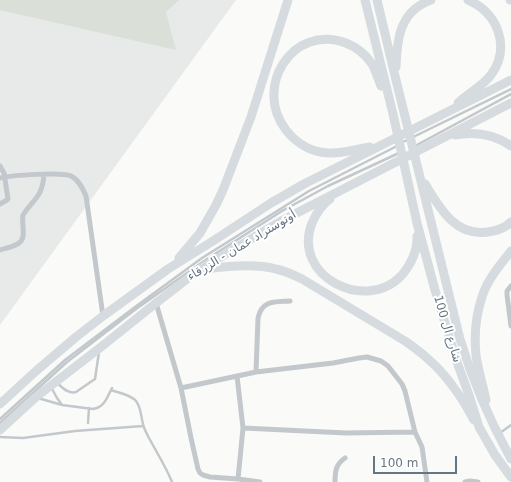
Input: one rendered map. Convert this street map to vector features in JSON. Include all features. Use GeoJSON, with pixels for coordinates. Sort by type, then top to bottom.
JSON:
{"type":"FeatureCollection","features":[{"type":"Feature","properties":{"kind":"highway"},"geometry":{"type":"LineString","coordinates":[[168,269],[200,233],[216,205],[238,154],[251,117],[288,0]]}},
{"type":"Feature","properties":{"kind":"highway","name":"شارع ال 100"},"geometry":{"type":"LineString","coordinates":[[365,0],[393,114],[417,223],[435,290],[457,362],[479,427],[495,455],[511,477]]}},
{"type":"Feature","properties":{"kind":"highway"},"geometry":{"type":"LineString","coordinates":[[377,0],[396,80]]}},
{"type":"Feature","properties":{"kind":"highway"},"geometry":{"type":"LineString","coordinates":[[396,80],[397,46],[400,31],[410,14],[418,7],[431,0]]}},
{"type":"Feature","properties":{"kind":"highway"},"geometry":{"type":"LineString","coordinates":[[452,109],[462,98],[487,80],[495,68],[500,55],[500,41],[496,25],[484,9],[468,0]]}},
{"type":"Feature","properties":{"kind":"highway"},"geometry":{"type":"LineString","coordinates":[[377,146],[328,153],[311,149],[296,141],[285,128],[277,113],[274,96],[277,76],[281,66],[287,58],[304,44],[324,38],[338,40],[351,45],[362,53],[371,64],[389,98]]}},
{"type":"Feature","properties":{"kind":"highway","name":"شارع ال 100"},"geometry":{"type":"LineString","coordinates":[[396,80],[460,339],[474,381],[490,419],[508,448],[511,460]]}},
{"type":"Feature","properties":{"kind":"highway","name":"أوتوستراد عمان - الزرقاء"},"geometry":{"type":"LineString","coordinates":[[0,404],[57,353],[103,316],[168,269],[287,193],[377,146],[511,80]]}},
{"type":"Feature","properties":{"kind":"highway","name":"أوتوستراد عمان - الزرقاء"},"geometry":{"type":"LineString","coordinates":[[0,430],[53,383],[200,269],[285,219],[511,103]]}},
{"type":"Feature","properties":{"kind":"highway"},"geometry":{"type":"LineString","coordinates":[[444,137],[471,132],[488,135],[509,145]]}},
{"type":"Feature","properties":{"kind":"highway"},"geometry":{"type":"LineString","coordinates":[[420,178],[445,215],[459,227],[485,233],[501,229],[511,222]]}},
{"type":"Feature","properties":{"kind":"highway"},"geometry":{"type":"LineString","coordinates":[[347,186],[322,206],[311,224],[308,237],[309,251],[315,264],[329,281],[338,286],[350,290],[370,291],[382,288],[394,282],[408,268],[414,256],[417,243],[417,223]]}},
{"type":"Feature","properties":{"kind":"highway"},"geometry":{"type":"LineString","coordinates":[[490,419],[476,355],[477,315],[482,296],[492,278],[511,251]]}},
{"type":"Feature","properties":{"kind":"highway"},"geometry":{"type":"LineString","coordinates":[[200,269],[248,266],[266,267],[285,272],[310,284],[405,341],[429,359],[454,388],[479,427]]}},
{"type":"Feature","properties":{"kind":"street"},"geometry":{"type":"LineString","coordinates":[[0,166],[8,199],[0,204]]}},
{"type":"Feature","properties":{"kind":"street"},"geometry":{"type":"LineString","coordinates":[[2,177],[62,174],[72,176],[83,188],[86,196],[103,316]]}},
{"type":"Feature","properties":{"kind":"street"},"geometry":{"type":"LineString","coordinates":[[0,250],[19,244],[22,240],[22,219],[40,194],[44,175]]}},
{"type":"Feature","properties":{"kind":"street"},"geometry":{"type":"LineString","coordinates":[[511,286],[507,291],[511,326]]}},
{"type":"Feature","properties":{"kind":"street"},"geometry":{"type":"LineString","coordinates":[[256,372],[258,318],[260,311],[267,304],[290,300]]}},
{"type":"Feature","properties":{"kind":"street"},"geometry":{"type":"LineString","coordinates":[[156,303],[181,388],[196,461],[200,473],[210,477],[260,482]]}},
{"type":"Feature","properties":{"kind":"street"},"geometry":{"type":"LineString","coordinates":[[181,388],[256,372],[332,363],[358,358],[367,357],[381,361],[388,366],[402,384],[405,391],[415,432],[422,447],[427,482]]}},
{"type":"Feature","properties":{"kind":"street"},"geometry":{"type":"LineString","coordinates":[[237,376],[243,428],[238,479]]}},
{"type":"Feature","properties":{"kind":"street"},"geometry":{"type":"LineString","coordinates":[[243,428],[346,433],[401,431],[415,432]]}},
{"type":"Feature","properties":{"kind":"street"},"geometry":{"type":"LineString","coordinates":[[335,482],[335,471],[337,466],[340,461],[345,458]]}},
{"type":"Feature","properties":{"kind":"street"},"geometry":{"type":"LineString","coordinates":[[465,482],[478,482]]}},
{"type":"Feature","properties":{"kind":"lane"},"geometry":{"type":"LineString","coordinates":[[0,419],[65,360],[202,258],[318,186],[511,89]]}},
{"type":"Feature","properties":{"kind":"lane"},"geometry":{"type":"LineString","coordinates":[[410,148],[511,94]]}},
{"type":"Feature","properties":{"kind":"lane"},"geometry":{"type":"LineString","coordinates":[[0,423],[67,362],[136,309],[204,261],[282,211],[328,186],[403,151]]}},
{"type":"Feature","properties":{"kind":"lane"},"geometry":{"type":"LineString","coordinates":[[53,383],[71,393],[76,392],[92,382],[96,377],[101,347]]}},
{"type":"Feature","properties":{"kind":"lane"},"geometry":{"type":"LineString","coordinates":[[53,383],[57,398],[62,405]]}},
{"type":"Feature","properties":{"kind":"lane"},"geometry":{"type":"LineString","coordinates":[[36,397],[62,405],[89,408],[97,408],[101,406],[111,389],[133,398],[139,406],[143,426],[172,482]]}},
{"type":"Feature","properties":{"kind":"lane"},"geometry":{"type":"LineString","coordinates":[[88,423],[89,408]]}},
{"type":"Feature","properties":{"kind":"lane"},"geometry":{"type":"LineString","coordinates":[[498,434],[511,425]]}},
{"type":"Feature","properties":{"kind":"lane"},"geometry":{"type":"LineString","coordinates":[[0,437],[23,438],[75,431],[143,426]]}},
{"type":"Feature","properties":{"kind":"shaded area"},"geometry":{"type":"Polygon","coordinates":[[[0,0],[236,0],[0,325],[0,0]]]}},
{"type":"Feature","properties":{"kind":"shaded area"},"geometry":{"type":"Polygon","coordinates":[[[0,0],[179,0],[166,12],[176,50],[0,10],[0,0]]]}}]}
